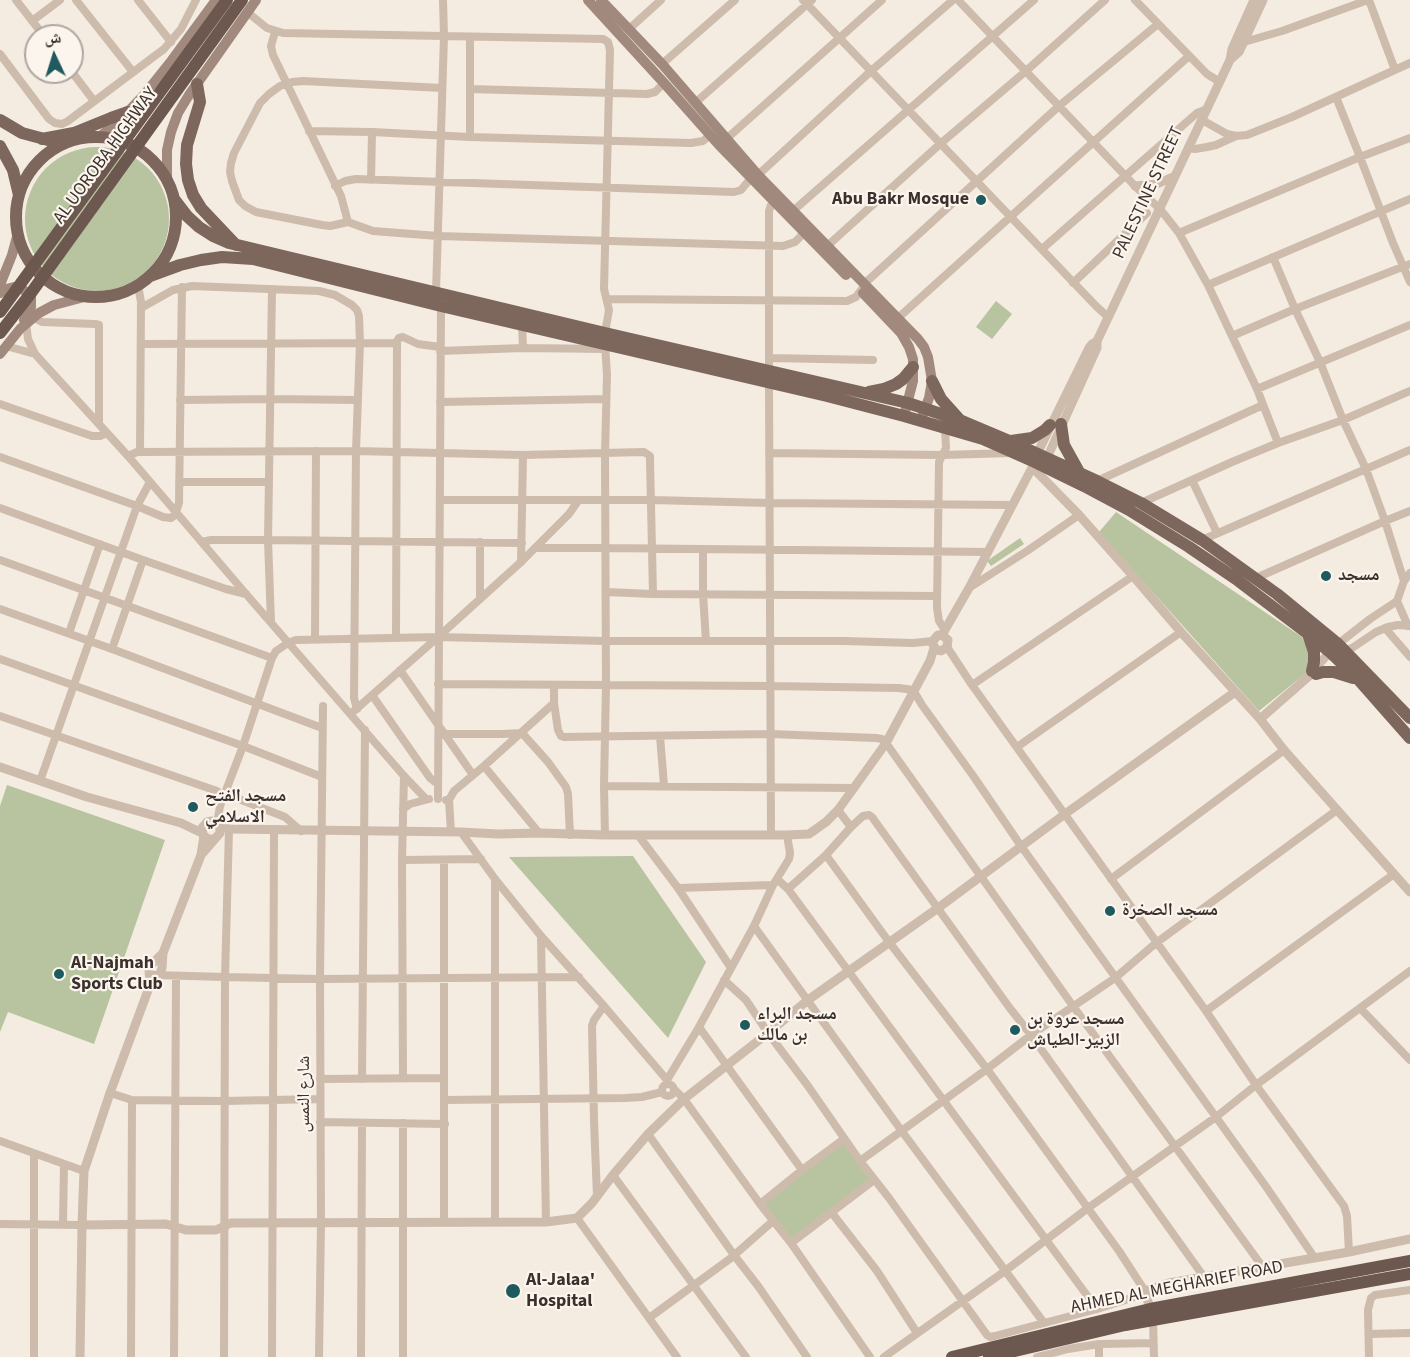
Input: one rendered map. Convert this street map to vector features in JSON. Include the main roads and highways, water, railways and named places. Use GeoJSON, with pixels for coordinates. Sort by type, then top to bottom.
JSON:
{"type":"FeatureCollection","features":[{"type":"Feature","properties":{"kind":"highway","name":"AL UOROBA HIGHWAY"},"geometry":{"type":"LineString","coordinates":[[0,312],[227,0]]}},
{"type":"Feature","properties":{"kind":"highway","name":"AL UOROBA HIGHWAY"},"geometry":{"type":"LineString","coordinates":[[3,330],[242,0]]}},
{"type":"Feature","properties":{"kind":"highway","name":"AHMED AL MEGHARIEF ROAD"},"geometry":{"type":"LineString","coordinates":[[952,1357],[1410,1261]]}},
{"type":"Feature","properties":{"kind":"highway","name":"AHMED AL MEGHARIEF ROAD"},"geometry":{"type":"LineString","coordinates":[[989,1357],[1152,1315],[1410,1274]]}},
{"type":"Feature","properties":{"kind":"main road","name":"AL UOROBA HIGHWAY"},"geometry":{"type":"LineString","coordinates":[[98,138],[131,110],[172,60],[216,0]]}},
{"type":"Feature","properties":{"kind":"main road","name":"AL UOROBA HIGHWAY"},"geometry":{"type":"LineString","coordinates":[[167,181],[167,150],[174,122],[183,104],[256,0]]}},
{"type":"Feature","properties":{"kind":"main road"},"geometry":{"type":"LineString","coordinates":[[588,0],[710,135],[723,142]]}},
{"type":"Feature","properties":{"kind":"main road"},"geometry":{"type":"LineString","coordinates":[[602,0],[662,64],[695,103],[723,142],[755,176],[794,210],[906,339],[912,354],[913,367],[913,381],[906,409]]}},
{"type":"Feature","properties":{"kind":"main road"},"geometry":{"type":"LineString","coordinates":[[197,84],[200,102],[188,145],[186,164],[188,180],[201,208],[237,245]]}},
{"type":"Feature","properties":{"kind":"main road"},"geometry":{"type":"LineString","coordinates":[[42,139],[74,133],[131,110],[151,122],[163,124],[174,122]]}},
{"type":"Feature","properties":{"kind":"main road"},"geometry":{"type":"LineString","coordinates":[[0,120],[22,133],[42,139],[70,142]]}},
{"type":"Feature","properties":{"kind":"main road"},"geometry":{"type":"LineString","coordinates":[[3,350],[26,323],[54,305],[88,296],[114,295],[138,285],[156,270],[167,254],[174,236],[176,217],[174,199],[167,181],[157,165],[142,152],[117,140],[88,138],[70,142],[53,151],[38,163],[27,178],[16,214],[18,233],[33,266],[46,279],[70,292],[88,296]]}},
{"type":"Feature","properties":{"kind":"main road"},"geometry":{"type":"LineString","coordinates":[[0,146],[13,170],[20,196]]}},
{"type":"Feature","properties":{"kind":"main road"},"geometry":{"type":"LineString","coordinates":[[755,176],[774,202],[804,233],[825,248]]}},
{"type":"Feature","properties":{"kind":"main road"},"geometry":{"type":"LineString","coordinates":[[174,199],[199,227],[221,240],[436,292],[606,342]]}},
{"type":"Feature","properties":{"kind":"main road"},"geometry":{"type":"LineString","coordinates":[[0,285],[18,233]]}},
{"type":"Feature","properties":{"kind":"main road"},"geometry":{"type":"LineString","coordinates":[[150,276],[201,260],[222,257],[243,258],[522,325],[769,376],[864,393],[906,409]]}},
{"type":"Feature","properties":{"kind":"main road"},"geometry":{"type":"LineString","coordinates":[[0,293],[14,287],[28,294],[31,298],[31,307],[26,323]]}},
{"type":"Feature","properties":{"kind":"main road"},"geometry":{"type":"LineString","coordinates":[[862,287],[898,318],[924,347],[936,391],[947,407],[962,421],[1038,460],[1160,529],[1236,579],[1307,633],[1337,651],[1358,679],[1410,738]]}},
{"type":"Feature","properties":{"kind":"main road"},"geometry":{"type":"LineString","coordinates":[[864,393],[896,384],[913,367]]}},
{"type":"Feature","properties":{"kind":"main road"},"geometry":{"type":"LineString","coordinates":[[769,376],[923,414],[962,421]]}},
{"type":"Feature","properties":{"kind":"main road"},"geometry":{"type":"LineString","coordinates":[[923,414],[932,381]]}},
{"type":"Feature","properties":{"kind":"main road"},"geometry":{"type":"LineString","coordinates":[[923,414],[945,428],[1012,447],[1056,425],[1072,462],[1080,473]]}},
{"type":"Feature","properties":{"kind":"main road"},"geometry":{"type":"LineString","coordinates":[[1038,460],[1080,473],[1097,481],[1141,503],[1202,540],[1256,578],[1410,718]]}},
{"type":"Feature","properties":{"kind":"main road"},"geometry":{"type":"LineString","coordinates":[[1307,633],[1315,658],[1313,673],[1334,672],[1358,679]]}},
{"type":"Feature","properties":{"kind":"place","name":"Abu Bakr Mosque"},"geometry":{"type":"Point","coordinates":[981,200]}},
{"type":"Feature","properties":{"kind":"place","name":"مسجد"},"geometry":{"type":"Point","coordinates":[1326,576]}},
{"type":"Feature","properties":{"kind":"place","name":"مسجد الفتح الاسلامي"},"geometry":{"type":"Point","coordinates":[193,807]}},
{"type":"Feature","properties":{"kind":"place","name":"مسجد الصخرة"},"geometry":{"type":"Point","coordinates":[1110,911]}},
{"type":"Feature","properties":{"kind":"place","name":"Al-Najmah Sports Club"},"geometry":{"type":"Point","coordinates":[59,974]}},
{"type":"Feature","properties":{"kind":"place","name":"مسجد البراء بن مالك"},"geometry":{"type":"Point","coordinates":[745,1025]}},
{"type":"Feature","properties":{"kind":"place","name":"مسجد عروة بن الزبير-الطياش"},"geometry":{"type":"Point","coordinates":[1015,1030]}},
{"type":"Feature","properties":{"kind":"place","name":"Al-Jalaa' Hospital"},"geometry":{"type":"Point","coordinates":[513,1291]}}]}
